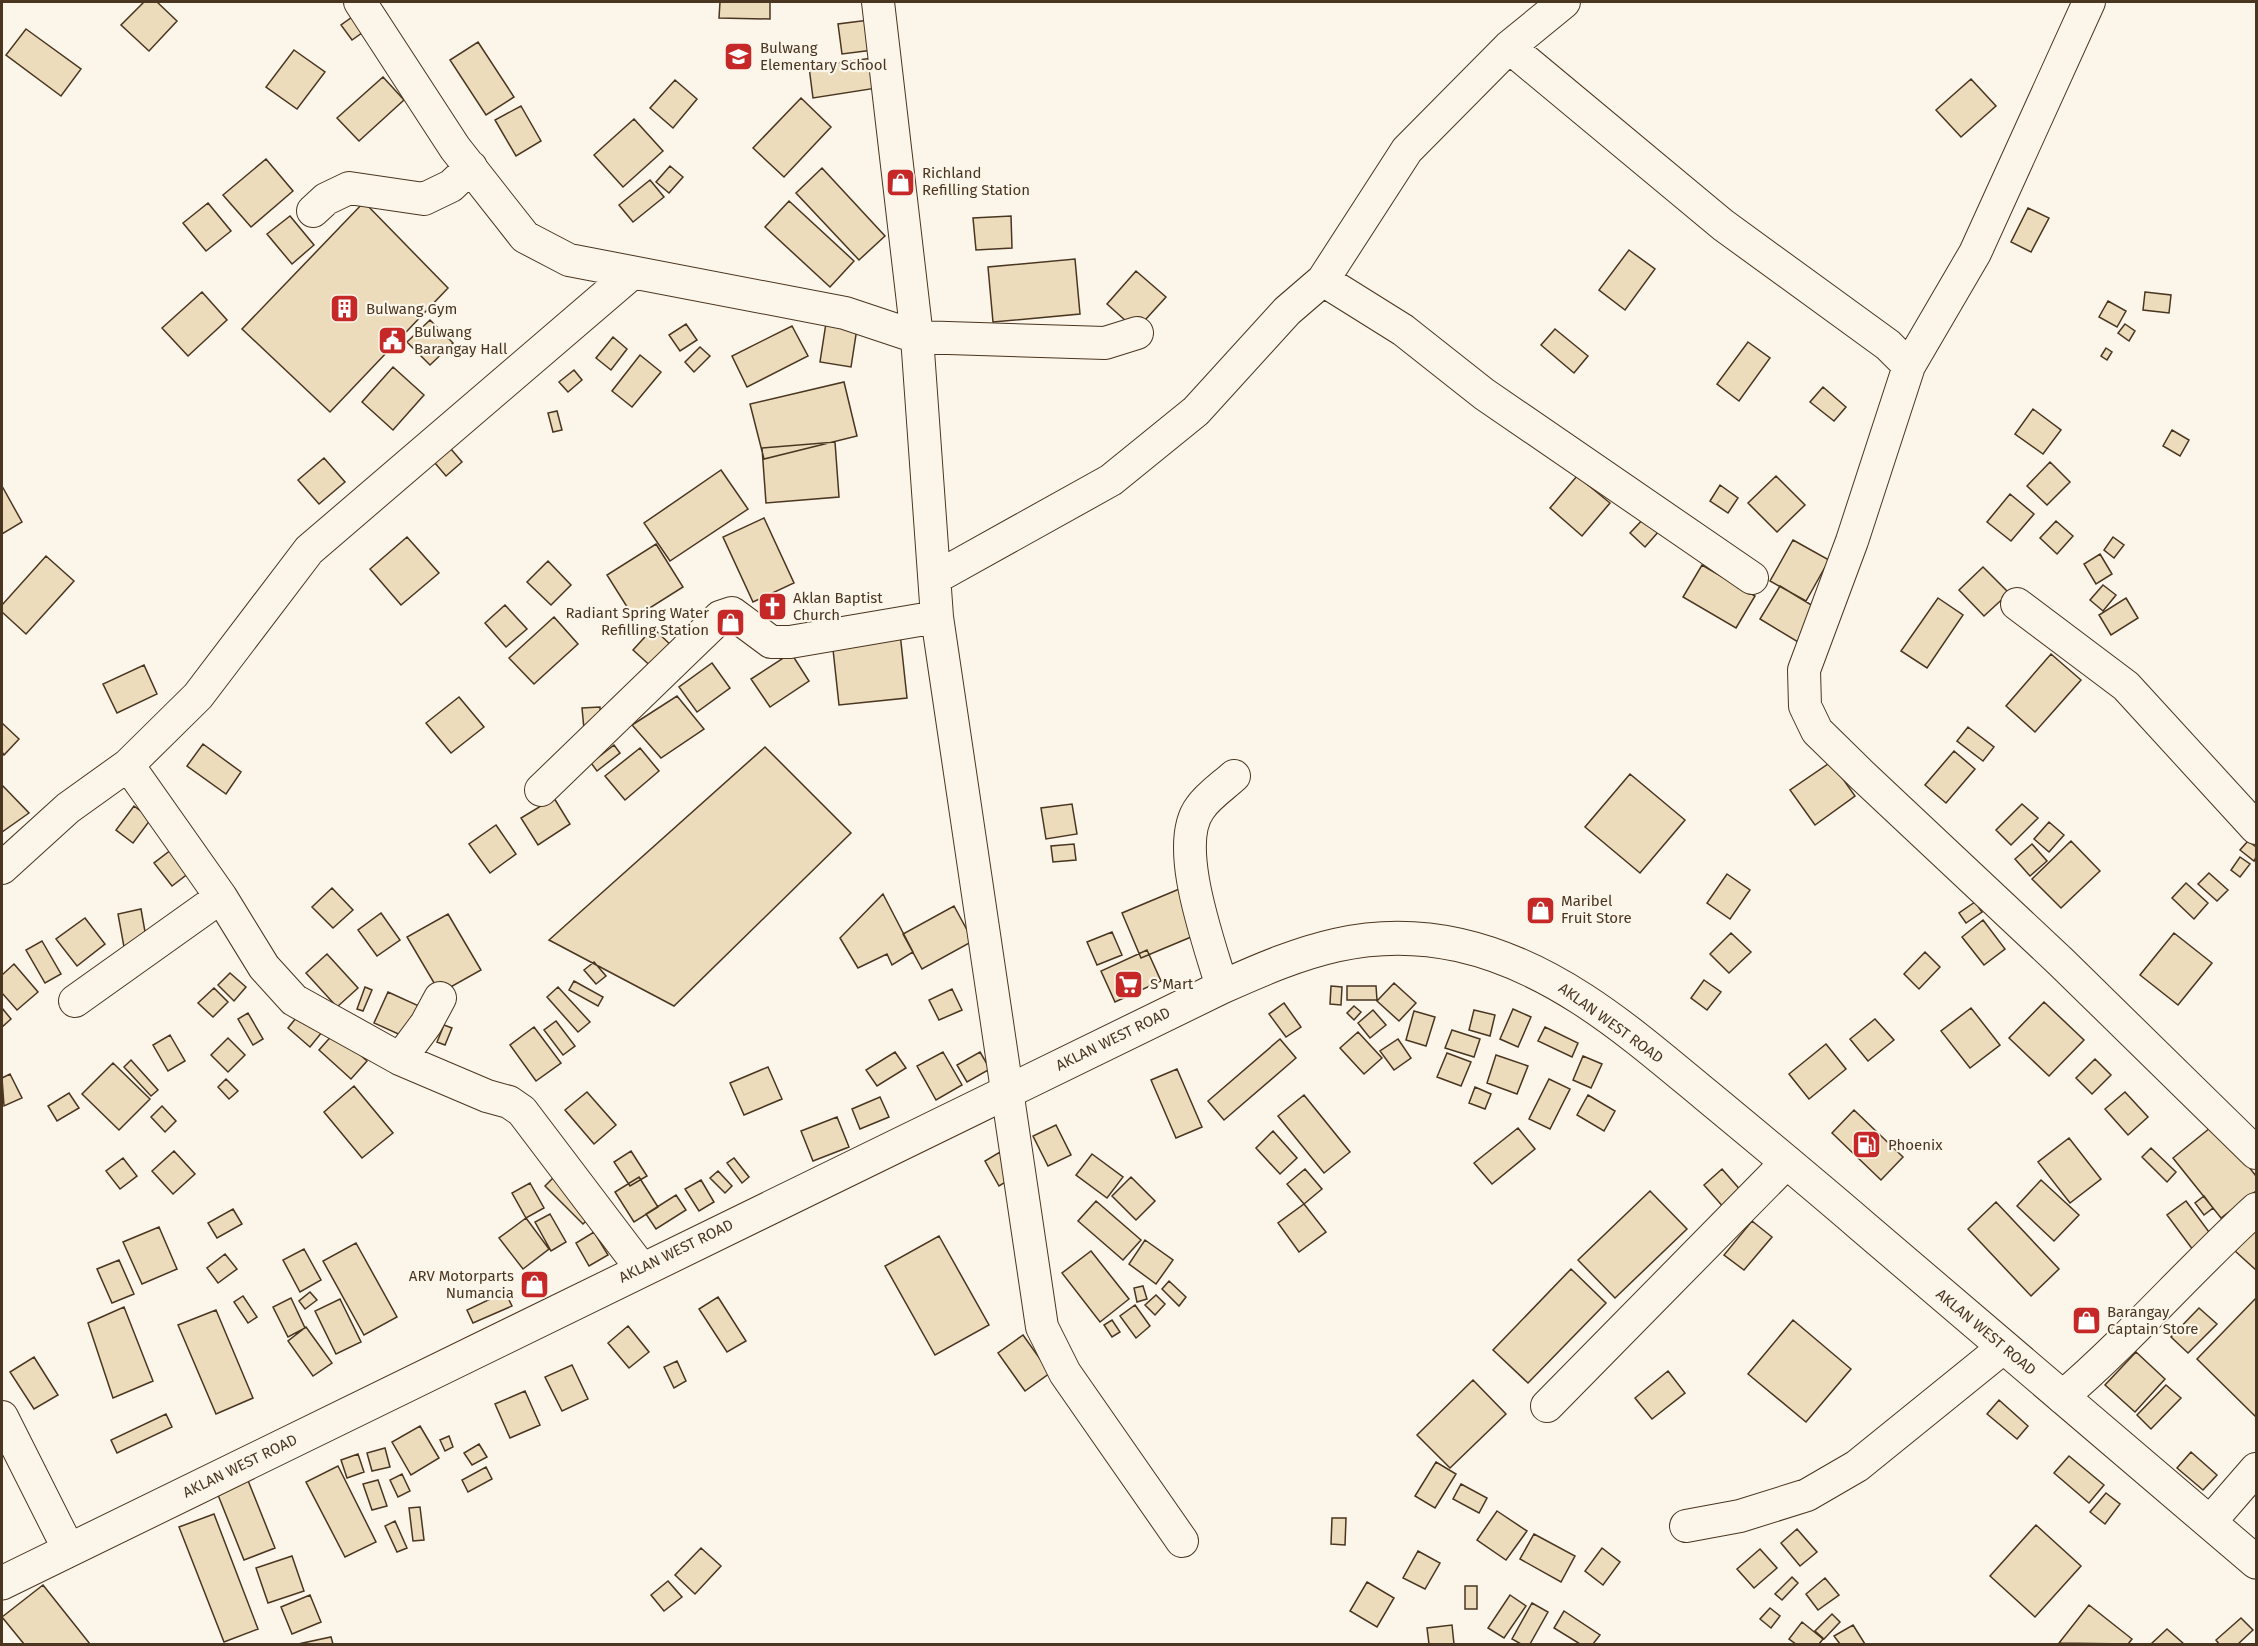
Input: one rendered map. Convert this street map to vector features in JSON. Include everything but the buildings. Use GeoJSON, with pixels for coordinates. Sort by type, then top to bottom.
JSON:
{"type":"FeatureCollection","features":[{"type":"Feature","properties":{"kind":"main road","name":"AKLAN WEST ROAD"},"geometry":{"type":"LineString","coordinates":[[2,1583],[1008,1089],[1222,987],[1310,950],[1356,940],[1404,938],[1459,945],[1537,973],[1576,994],[1633,1034],[1787,1162],[2256,1562]]}},
{"type":"Feature","properties":{"kind":"street"},"geometry":{"type":"LineString","coordinates":[[360,2],[455,148],[525,237],[569,260],[845,313],[917,337],[1105,343],[1137,333]]}},
{"type":"Feature","properties":{"kind":"street"},"geometry":{"type":"LineString","coordinates":[[878,2],[917,337],[937,617],[1042,1327],[1065,1373],[1182,1541]]}},
{"type":"Feature","properties":{"kind":"street"},"geometry":{"type":"LineString","coordinates":[[934,578],[1111,480],[1196,411],[1287,311],[1323,280],[1407,150],[1509,47],[1564,2]]}},
{"type":"Feature","properties":{"kind":"street"},"geometry":{"type":"LineString","coordinates":[[2089,2],[1975,253],[1909,366],[1852,541],[1804,670],[1805,706],[1817,731],[2061,962],[2256,1153]]}},
{"type":"Feature","properties":{"kind":"street"},"geometry":{"type":"LineString","coordinates":[[1509,47],[1723,225],[1888,345],[1909,366]]}},
{"type":"Feature","properties":{"kind":"street"},"geometry":{"type":"LineString","coordinates":[[313,211],[326,199],[349,188],[424,200],[451,186],[471,167]]}},
{"type":"Feature","properties":{"kind":"street"},"geometry":{"type":"LineString","coordinates":[[2,868],[68,807],[128,765],[198,696],[309,550],[632,273]]}},
{"type":"Feature","properties":{"kind":"street"},"geometry":{"type":"LineString","coordinates":[[1323,280],[1403,330],[1484,394],[1752,578]]}},
{"type":"Feature","properties":{"kind":"street"},"geometry":{"type":"LineString","coordinates":[[2017,604],[2126,686],[2256,828]]}},
{"type":"Feature","properties":{"kind":"street"},"geometry":{"type":"LineString","coordinates":[[541,790],[720,617],[732,613],[771,642],[790,642],[937,617]]}},
{"type":"Feature","properties":{"kind":"street"},"geometry":{"type":"LineString","coordinates":[[128,765],[221,897],[264,967],[294,1000],[400,1059],[487,1096],[509,1102],[522,1111],[642,1268]]}},
{"type":"Feature","properties":{"kind":"street"},"geometry":{"type":"LineString","coordinates":[[1222,987],[1194,887],[1188,846],[1199,808],[1234,776]]}},
{"type":"Feature","properties":{"kind":"street"},"geometry":{"type":"LineString","coordinates":[[75,1000],[221,897]]}},
{"type":"Feature","properties":{"kind":"street"},"geometry":{"type":"LineString","coordinates":[[400,1059],[426,1024],[440,998]]}},
{"type":"Feature","properties":{"kind":"street"},"geometry":{"type":"LineString","coordinates":[[1547,1406],[1787,1162]]}},
{"type":"Feature","properties":{"kind":"street"},"geometry":{"type":"LineString","coordinates":[[2062,1397],[2113,1353],[2256,1209]]}},
{"type":"Feature","properties":{"kind":"street"},"geometry":{"type":"LineString","coordinates":[[1686,1526],[1740,1516],[1807,1495],[1857,1466],[2004,1347]]}},
{"type":"Feature","properties":{"kind":"street"},"geometry":{"type":"LineString","coordinates":[[2,1417],[69,1550]]}},
{"type":"Feature","properties":{"kind":"street"},"geometry":{"type":"LineString","coordinates":[[2210,1522],[2256,1469]]}},
{"type":"Feature","properties":{"kind":"place","name":"Bulwang Elementary School"},"geometry":{"type":"Point","coordinates":[739,57]}},
{"type":"Feature","properties":{"kind":"place","name":"Richland Refilling Station"},"geometry":{"type":"Point","coordinates":[901,182]}},
{"type":"Feature","properties":{"kind":"place","name":"Bulwang Gym"},"geometry":{"type":"Point","coordinates":[345,309]}},
{"type":"Feature","properties":{"kind":"place","name":"Bulwang Barangay Hall"},"geometry":{"type":"Point","coordinates":[393,341]}},
{"type":"Feature","properties":{"kind":"place","name":"Aklan Baptist Church"},"geometry":{"type":"Point","coordinates":[772,607]}},
{"type":"Feature","properties":{"kind":"place","name":"Radiant Spring Water Refilling Station"},"geometry":{"type":"Point","coordinates":[730,622]}},
{"type":"Feature","properties":{"kind":"place","name":"Maribel Fruit Store"},"geometry":{"type":"Point","coordinates":[1540,910]}},
{"type":"Feature","properties":{"kind":"place","name":"S Mart"},"geometry":{"type":"Point","coordinates":[1129,984]}},
{"type":"Feature","properties":{"kind":"place","name":"Phoenix"},"geometry":{"type":"Point","coordinates":[1867,1145]}},
{"type":"Feature","properties":{"kind":"place","name":"ARV Motorparts Numancia"},"geometry":{"type":"Point","coordinates":[535,1285]}},
{"type":"Feature","properties":{"kind":"place","name":"Barangay Captain Store"},"geometry":{"type":"Point","coordinates":[2086,1321]}}]}
